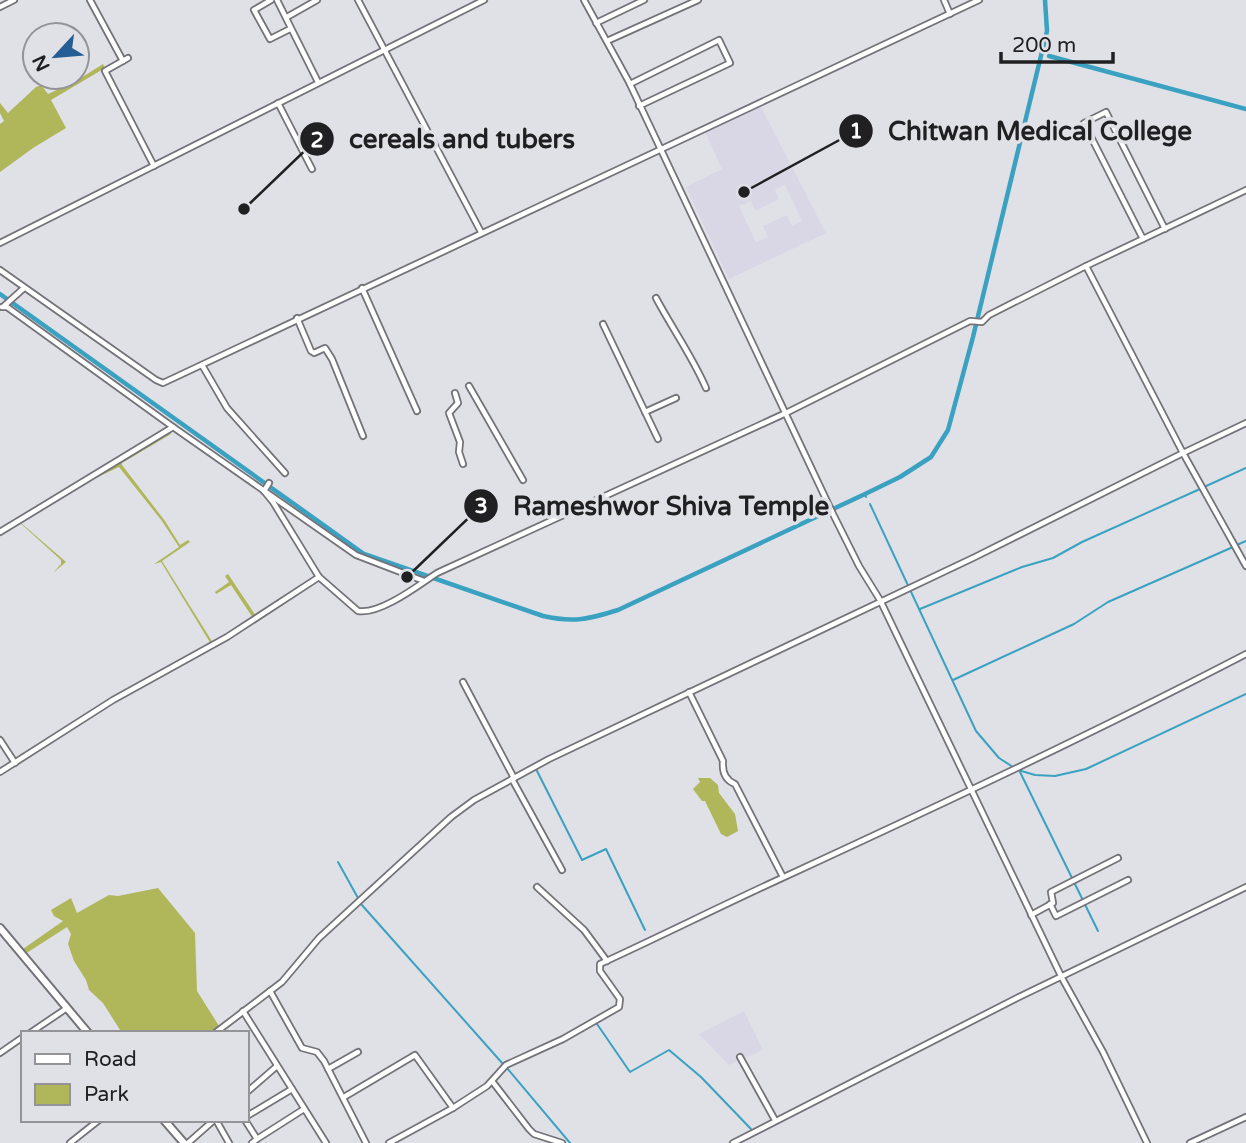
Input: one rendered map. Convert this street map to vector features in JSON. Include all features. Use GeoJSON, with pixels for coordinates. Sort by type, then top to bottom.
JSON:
{"type":"FeatureCollection","features":[{"type":"Feature","properties":{"kind":"main road"},"geometry":{"type":"LineString","coordinates":[[1,932],[86,1031]]}},
{"type":"Feature","properties":{"kind":"main road"},"geometry":{"type":"LineString","coordinates":[[166,1122],[186,1143]]}},
{"type":"Feature","properties":{"kind":"street"},"geometry":{"type":"LineString","coordinates":[[0,8],[14,0]]}},
{"type":"Feature","properties":{"kind":"street"},"geometry":{"type":"LineString","coordinates":[[90,0],[125,60],[105,71],[154,166]]}},
{"type":"Feature","properties":{"kind":"street"},"geometry":{"type":"LineString","coordinates":[[271,0],[254,10],[270,39],[290,29]]}},
{"type":"Feature","properties":{"kind":"street"},"geometry":{"type":"LineString","coordinates":[[276,0],[318,82]]}},
{"type":"Feature","properties":{"kind":"street"},"geometry":{"type":"LineString","coordinates":[[287,17],[317,0]]}},
{"type":"Feature","properties":{"kind":"street"},"geometry":{"type":"LineString","coordinates":[[358,0],[481,232]]}},
{"type":"Feature","properties":{"kind":"street"},"geometry":{"type":"LineString","coordinates":[[468,0],[471,6]]}},
{"type":"Feature","properties":{"kind":"street"},"geometry":{"type":"LineString","coordinates":[[0,243],[484,0]]}},
{"type":"Feature","properties":{"kind":"street"},"geometry":{"type":"LineString","coordinates":[[584,0],[630,84],[833,514],[859,566],[880,600],[1031,915],[1147,1143]]}},
{"type":"Feature","properties":{"kind":"street"},"geometry":{"type":"LineString","coordinates":[[596,23],[644,0]]}},
{"type":"Feature","properties":{"kind":"street"},"geometry":{"type":"LineString","coordinates":[[607,41],[698,0]]}},
{"type":"Feature","properties":{"kind":"street"},"geometry":{"type":"LineString","coordinates":[[944,0],[950,14]]}},
{"type":"Feature","properties":{"kind":"street"},"geometry":{"type":"LineString","coordinates":[[0,270],[163,383],[658,148],[979,0]]}},
{"type":"Feature","properties":{"kind":"street"},"geometry":{"type":"LineString","coordinates":[[630,84],[719,40],[730,63],[639,106]]}},
{"type":"Feature","properties":{"kind":"street"},"geometry":{"type":"LineString","coordinates":[[278,103],[312,169]]}},
{"type":"Feature","properties":{"kind":"street"},"geometry":{"type":"LineString","coordinates":[[1143,239],[1084,123],[1106,112],[1165,229]]}},
{"type":"Feature","properties":{"kind":"street"},"geometry":{"type":"LineString","coordinates":[[264,490],[320,577],[350,606],[363,612],[371,611],[437,573],[786,413],[974,320],[980,322],[1086,266],[1246,190]]}},
{"type":"Feature","properties":{"kind":"street"},"geometry":{"type":"LineString","coordinates":[[1086,266],[1183,453],[1246,566]]}},
{"type":"Feature","properties":{"kind":"street"},"geometry":{"type":"LineString","coordinates":[[3,306],[24,288]]}},
{"type":"Feature","properties":{"kind":"street"},"geometry":{"type":"LineString","coordinates":[[362,288],[417,411]]}},
{"type":"Feature","properties":{"kind":"street"},"geometry":{"type":"LineString","coordinates":[[656,298],[706,388]]}},
{"type":"Feature","properties":{"kind":"street"},"geometry":{"type":"LineString","coordinates":[[3,306],[356,555],[426,580]]}},
{"type":"Feature","properties":{"kind":"street"},"geometry":{"type":"LineString","coordinates":[[297,318],[311,351],[314,353],[325,348],[332,359],[363,436]]}},
{"type":"Feature","properties":{"kind":"street"},"geometry":{"type":"LineString","coordinates":[[603,324],[658,439]]}},
{"type":"Feature","properties":{"kind":"street"},"geometry":{"type":"LineString","coordinates":[[202,365],[227,408],[285,473]]}},
{"type":"Feature","properties":{"kind":"street"},"geometry":{"type":"LineString","coordinates":[[469,386],[523,480]]}},
{"type":"Feature","properties":{"kind":"street"},"geometry":{"type":"LineString","coordinates":[[455,393],[458,403],[449,413],[460,442],[459,452],[463,464]]}},
{"type":"Feature","properties":{"kind":"street"},"geometry":{"type":"LineString","coordinates":[[645,412],[676,398]]}},
{"type":"Feature","properties":{"kind":"street"},"geometry":{"type":"LineString","coordinates":[[218,1031],[282,982],[319,938],[451,817],[474,800],[513,778],[689,692],[975,557],[1246,423]]}},
{"type":"Feature","properties":{"kind":"street"},"geometry":{"type":"LineString","coordinates":[[0,531],[173,427]]}},
{"type":"Feature","properties":{"kind":"street"},"geometry":{"type":"LineString","coordinates":[[264,490],[269,483]]}},
{"type":"Feature","properties":{"kind":"street"},"geometry":{"type":"LineString","coordinates":[[0,772],[113,700],[227,638],[320,577]]}},
{"type":"Feature","properties":{"kind":"street"},"geometry":{"type":"LineString","coordinates":[[393,1142],[453,1108],[492,1081],[506,1065],[563,1039],[619,1007],[620,999],[600,971],[600,964],[972,790],[1246,654]]}},
{"type":"Feature","properties":{"kind":"street"},"geometry":{"type":"LineString","coordinates":[[463,682],[562,870]]}},
{"type":"Feature","properties":{"kind":"street"},"geometry":{"type":"LineString","coordinates":[[689,692],[723,761],[723,771],[729,782],[735,785],[783,877]]}},
{"type":"Feature","properties":{"kind":"street"},"geometry":{"type":"LineString","coordinates":[[0,740],[15,763]]}},
{"type":"Feature","properties":{"kind":"street"},"geometry":{"type":"LineString","coordinates":[[1031,915],[1054,903],[1051,892],[1118,858]]}},
{"type":"Feature","properties":{"kind":"street"},"geometry":{"type":"LineString","coordinates":[[1050,904],[1056,916],[1128,880]]}},
{"type":"Feature","properties":{"kind":"street"},"geometry":{"type":"LineString","coordinates":[[537,887],[584,930],[607,961]]}},
{"type":"Feature","properties":{"kind":"street"},"geometry":{"type":"LineString","coordinates":[[733,1143],[1246,887]]}},
{"type":"Feature","properties":{"kind":"street"},"geometry":{"type":"LineString","coordinates":[[270,991],[302,1048],[317,1052],[328,1069],[366,1143]]}},
{"type":"Feature","properties":{"kind":"street"},"geometry":{"type":"LineString","coordinates":[[33,1031],[67,1008]]}},
{"type":"Feature","properties":{"kind":"street"},"geometry":{"type":"LineString","coordinates":[[243,1011],[326,1143]]}},
{"type":"Feature","properties":{"kind":"street"},"geometry":{"type":"LineString","coordinates":[[41,1026],[44,1031]]}},
{"type":"Feature","properties":{"kind":"street"},"geometry":{"type":"LineString","coordinates":[[0,1053],[21,1038]]}},
{"type":"Feature","properties":{"kind":"street"},"geometry":{"type":"LineString","coordinates":[[328,1069],[358,1052]]}},
{"type":"Feature","properties":{"kind":"street"},"geometry":{"type":"LineString","coordinates":[[344,1097],[415,1055],[453,1108]]}},
{"type":"Feature","properties":{"kind":"street"},"geometry":{"type":"LineString","coordinates":[[740,1057],[775,1120]]}},
{"type":"Feature","properties":{"kind":"street"},"geometry":{"type":"LineString","coordinates":[[248,1091],[277,1066]]}},
{"type":"Feature","properties":{"kind":"street"},"geometry":{"type":"LineString","coordinates":[[492,1081],[528,1129],[534,1134],[562,1143]]}},
{"type":"Feature","properties":{"kind":"street"},"geometry":{"type":"LineString","coordinates":[[248,1117],[292,1089]]}},
{"type":"Feature","properties":{"kind":"street"},"geometry":{"type":"LineString","coordinates":[[247,1122],[254,1141],[304,1109]]}},
{"type":"Feature","properties":{"kind":"street"},"geometry":{"type":"LineString","coordinates":[[1190,1143],[1246,1117]]}},
{"type":"Feature","properties":{"kind":"street"},"geometry":{"type":"LineString","coordinates":[[186,1143],[212,1122]]}},
{"type":"Feature","properties":{"kind":"street"},"geometry":{"type":"LineString","coordinates":[[216,1122],[229,1143]]}},
{"type":"Feature","properties":{"kind":"street"},"geometry":{"type":"LineString","coordinates":[[70,1143],[91,1123]]}},
{"type":"Feature","properties":{"kind":"shaded area"},"geometry":{"type":"Polygon","coordinates":[[[760,105],[826,233],[729,279],[686,187],[722,169],[704,130],[760,105]],[[785,185],[775,190],[779,199],[755,211],[751,201],[739,206],[756,242],[768,237],[763,226],[787,215],[792,226],[802,221],[785,185]]]}},
{"type":"Feature","properties":{"kind":"shaded area"},"geometry":{"type":"Polygon","coordinates":[[[744,1011],[763,1050],[729,1065],[699,1034],[744,1011]]]}},
{"type":"Feature","properties":{"kind":"green space"},"geometry":{"type":"Polygon","coordinates":[[[103,64],[105,68],[91,76],[91,72],[103,64]]]}},
{"type":"Feature","properties":{"kind":"green space"},"geometry":{"type":"Polygon","coordinates":[[[32,91],[46,91],[48,94],[66,91],[51,100],[66,128],[0,172],[0,124],[4,121],[0,113],[0,103],[8,113],[32,91]]]}},
{"type":"Feature","properties":{"kind":"green space"},"geometry":{"type":"Polygon","coordinates":[[[170,432],[171,434],[122,465],[180,545],[188,540],[190,542],[162,561],[213,643],[211,644],[161,562],[154,564],[179,547],[119,467],[83,484],[20,522],[66,562],[53,573],[61,560],[18,521],[170,432]]]}},
{"type":"Feature","properties":{"kind":"green space"},"geometry":{"type":"Polygon","coordinates":[[[228,574],[256,616],[253,618],[231,585],[216,594],[215,592],[229,582],[225,576],[228,574]]]}},
{"type":"Feature","properties":{"kind":"green space"},"geometry":{"type":"Polygon","coordinates":[[[698,778],[710,778],[718,785],[719,793],[735,814],[738,831],[727,837],[721,834],[705,801],[702,801],[693,789],[700,782],[698,778]]]}},
{"type":"Feature","properties":{"kind":"green space"},"geometry":{"type":"Polygon","coordinates":[[[158,888],[195,933],[197,991],[219,1026],[213,1031],[121,1031],[103,1003],[89,990],[74,961],[68,944],[71,934],[67,927],[25,954],[23,949],[63,921],[54,916],[51,910],[71,898],[77,913],[109,895],[118,896],[158,888]]]}},
{"type":"Feature","properties":{"kind":"waterway"},"geometry":{"type":"LineString","coordinates":[[0,294],[364,554],[543,616],[573,620],[608,613],[865,494],[900,477],[931,457],[948,430],[973,337],[1047,31],[1045,0]]}},
{"type":"Feature","properties":{"kind":"waterway"},"geometry":{"type":"LineString","coordinates":[[1049,56],[1246,109]]}},
{"type":"Feature","properties":{"kind":"waterway"},"geometry":{"type":"LineString","coordinates":[[1204,487],[1246,468]]}},
{"type":"Feature","properties":{"kind":"waterway"},"geometry":{"type":"LineString","coordinates":[[920,609],[1022,567],[1053,558],[1082,542],[1200,489]]}},
{"type":"Feature","properties":{"kind":"waterway"},"geometry":{"type":"LineString","coordinates":[[870,504],[976,731],[999,758],[1013,767]]}},
{"type":"Feature","properties":{"kind":"waterway"},"geometry":{"type":"LineString","coordinates":[[1237,545],[1246,541]]}},
{"type":"Feature","properties":{"kind":"waterway"},"geometry":{"type":"LineString","coordinates":[[953,680],[1074,624],[1108,602],[1233,547]]}},
{"type":"Feature","properties":{"kind":"waterway"},"geometry":{"type":"LineString","coordinates":[[1018,770],[1035,775],[1055,776],[1086,769],[1246,694]]}},
{"type":"Feature","properties":{"kind":"waterway"},"geometry":{"type":"LineString","coordinates":[[536,769],[582,860],[606,849],[645,930]]}},
{"type":"Feature","properties":{"kind":"waterway"},"geometry":{"type":"LineString","coordinates":[[1020,772],[1098,931]]}},
{"type":"Feature","properties":{"kind":"waterway"},"geometry":{"type":"LineString","coordinates":[[338,862],[358,898]]}},
{"type":"Feature","properties":{"kind":"waterway"},"geometry":{"type":"LineString","coordinates":[[361,904],[503,1064]]}},
{"type":"Feature","properties":{"kind":"waterway"},"geometry":{"type":"LineString","coordinates":[[597,1024],[630,1072],[669,1050],[701,1077],[751,1129]]}},
{"type":"Feature","properties":{"kind":"waterway"},"geometry":{"type":"LineString","coordinates":[[507,1068],[570,1143]]}},
{"type":"Feature","properties":{"kind":"place","name":"Chitwan Medical College"},"geometry":{"type":"Point","coordinates":[744,192]}},
{"type":"Feature","properties":{"kind":"place","name":"cereals and tubers"},"geometry":{"type":"Point","coordinates":[244,209]}},
{"type":"Feature","properties":{"kind":"place","name":"Rameshwor Shiva Temple"},"geometry":{"type":"Point","coordinates":[407,577]}}]}
